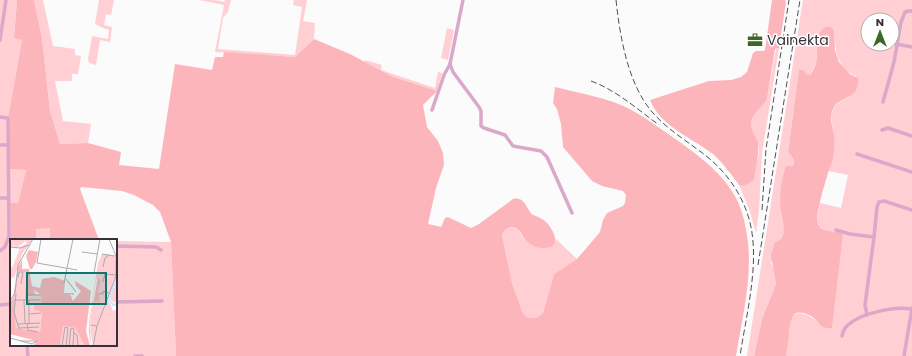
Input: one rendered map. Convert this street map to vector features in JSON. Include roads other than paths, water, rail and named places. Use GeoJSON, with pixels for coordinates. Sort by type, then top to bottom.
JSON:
{"type":"FeatureCollection","features":[{"type":"Feature","properties":{"kind":"street"},"geometry":{"type":"LineString","coordinates":[[0,40],[6,0]]}},
{"type":"Feature","properties":{"kind":"street"},"geometry":{"type":"LineString","coordinates":[[432,110],[444,75],[450,64],[463,0]]}},
{"type":"Feature","properties":{"kind":"street"},"geometry":{"type":"LineString","coordinates":[[900,29],[906,11],[912,11]]}},
{"type":"Feature","properties":{"kind":"street"},"geometry":{"type":"LineString","coordinates":[[900,45],[912,47]]}},
{"type":"Feature","properties":{"kind":"street"},"geometry":{"type":"LineString","coordinates":[[883,102],[894,62],[895,52]]}},
{"type":"Feature","properties":{"kind":"street"},"geometry":{"type":"LineString","coordinates":[[450,64],[453,72],[480,106],[482,126],[484,128],[505,135],[513,146],[541,151],[547,157],[572,213]]}},
{"type":"Feature","properties":{"kind":"street"},"geometry":{"type":"LineString","coordinates":[[0,117],[8,118],[7,145],[9,236],[5,247],[0,251]]}},
{"type":"Feature","properties":{"kind":"street"},"geometry":{"type":"LineString","coordinates":[[882,130],[887,128],[912,136]]}},
{"type":"Feature","properties":{"kind":"street"},"geometry":{"type":"LineString","coordinates":[[0,145],[7,145]]}},
{"type":"Feature","properties":{"kind":"street"},"geometry":{"type":"LineString","coordinates":[[857,154],[912,172]]}},
{"type":"Feature","properties":{"kind":"street"},"geometry":{"type":"LineString","coordinates":[[0,198],[8,198]]}},
{"type":"Feature","properties":{"kind":"street"},"geometry":{"type":"LineString","coordinates":[[867,315],[865,305],[877,207],[879,202],[884,201],[912,210]]}},
{"type":"Feature","properties":{"kind":"street"},"geometry":{"type":"LineString","coordinates":[[836,230],[850,234],[874,237]]}},
{"type":"Feature","properties":{"kind":"street"},"geometry":{"type":"LineString","coordinates":[[117,246],[156,247],[161,250]]}},
{"type":"Feature","properties":{"kind":"street"},"geometry":{"type":"LineString","coordinates":[[5,247],[10,248]]}},
{"type":"Feature","properties":{"kind":"street"},"geometry":{"type":"LineString","coordinates":[[117,302],[162,301]]}},
{"type":"Feature","properties":{"kind":"street"},"geometry":{"type":"LineString","coordinates":[[0,305],[10,304]]}},
{"type":"Feature","properties":{"kind":"street"},"geometry":{"type":"LineString","coordinates":[[842,336],[844,329],[848,324],[867,315],[892,309],[912,308],[904,356]]}},
{"type":"Feature","properties":{"kind":"street"},"geometry":{"type":"LineString","coordinates":[[27,346],[28,356]]}},
{"type":"Feature","properties":{"kind":"street"},"geometry":{"type":"LineString","coordinates":[[136,356],[142,356]]}},
{"type":"Feature","properties":{"kind":"railway"},"geometry":{"type":"LineString","coordinates":[[616,0],[623,45],[631,75],[644,102],[665,125],[705,155],[721,170],[728,178],[745,206],[751,227],[754,258],[751,292],[740,356]]}},
{"type":"Feature","properties":{"kind":"railway"},"geometry":{"type":"LineString","coordinates":[[762,210],[766,149],[789,0]]}},
{"type":"Feature","properties":{"kind":"railway"},"geometry":{"type":"LineString","coordinates":[[758,265],[800,0]]}},
{"type":"Feature","properties":{"kind":"railway"},"geometry":{"type":"LineString","coordinates":[[591,81],[609,89],[659,125]]}},
{"type":"Feature","properties":{"kind":"place","name":"Vainekta"},"geometry":{"type":"Point","coordinates":[755,40]}}]}
